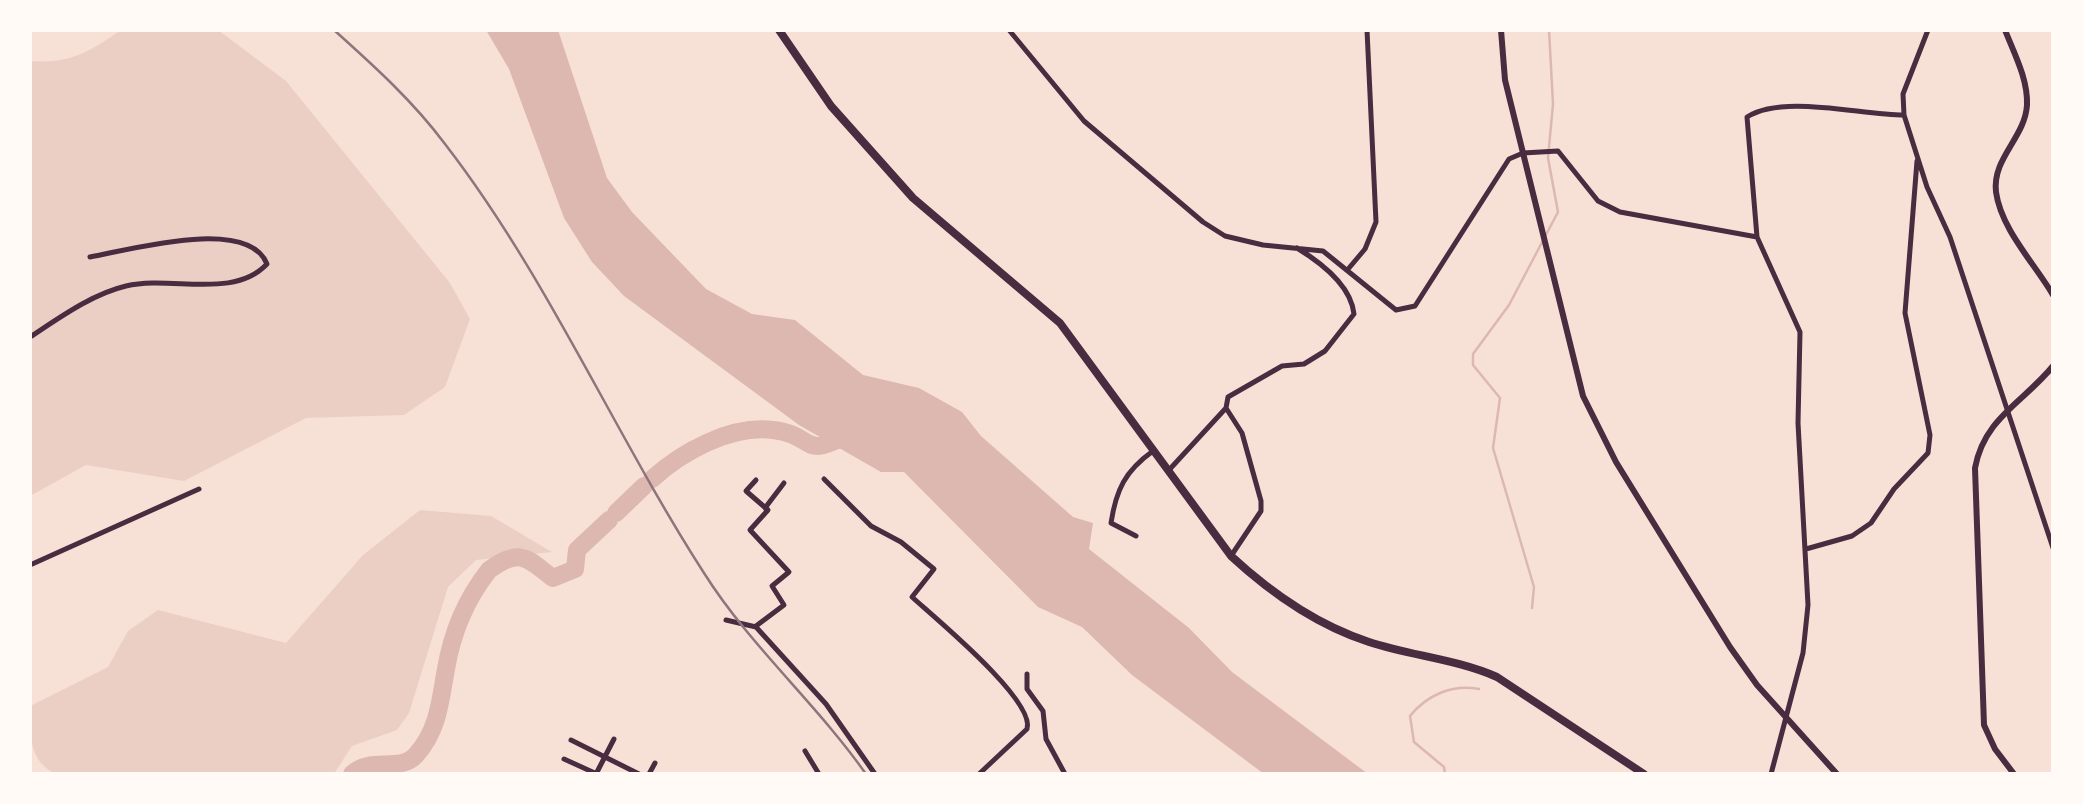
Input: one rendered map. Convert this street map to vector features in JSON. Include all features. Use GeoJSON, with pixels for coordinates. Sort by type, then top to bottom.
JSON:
{"type":"FeatureCollection","features":[{"type":"Feature","properties":{"kind":"main road"},"geometry":{"type":"LineString","coordinates":[[779,30],[830,106],[913,198],[1060,323],[1230,556],[1256,580],[1331,626],[1369,642],[1471,666],[1497,677],[1644,774]]}},
{"type":"Feature","properties":{"kind":"street"},"geometry":{"type":"LineString","coordinates":[[1009,30],[1084,121],[1203,222],[1225,236],[1262,245],[1323,250],[1396,310],[1415,306],[1509,160],[1523,153],[1558,151],[1598,201],[1620,212],[1757,237]]}},
{"type":"Feature","properties":{"kind":"street"},"geometry":{"type":"LineString","coordinates":[[1348,269],[1365,249],[1376,222],[1368,30]]}},
{"type":"Feature","properties":{"kind":"street"},"geometry":{"type":"LineString","coordinates":[[1501,30],[1505,80],[1583,396],[1616,462],[1730,647],[1837,774]]}},
{"type":"Feature","properties":{"kind":"street"},"geometry":{"type":"LineString","coordinates":[[1928,30],[1903,94],[1904,115],[1927,187],[1950,237],[2053,548]]}},
{"type":"Feature","properties":{"kind":"street"},"geometry":{"type":"LineString","coordinates":[[2005,30],[2022,72],[2027,104],[2020,128],[2002,160],[1996,189],[2005,218],[2053,295]]}},
{"type":"Feature","properties":{"kind":"street"},"geometry":{"type":"LineString","coordinates":[[1771,774],[1803,654],[1806,550],[1798,423],[1800,332],[1757,237],[1747,117],[1760,109],[1780,107],[1904,115]]}},
{"type":"Feature","properties":{"kind":"street"},"geometry":{"type":"LineString","coordinates":[[1806,550],[1852,536],[1870,523],[1894,489],[1928,453],[1930,435],[1905,314],[1917,153]]}},
{"type":"Feature","properties":{"kind":"street"},"geometry":{"type":"LineString","coordinates":[[30,337],[125,286],[186,280],[226,284],[255,277],[266,264],[262,253],[252,246],[208,239],[90,257]]}},
{"type":"Feature","properties":{"kind":"street"},"geometry":{"type":"LineString","coordinates":[[1167,471],[1226,408],[1228,396],[1282,366],[1304,364],[1325,351],[1354,314],[1353,304],[1324,264],[1294,247]]}},
{"type":"Feature","properties":{"kind":"street"},"geometry":{"type":"LineString","coordinates":[[2014,774],[1995,749],[1984,724],[1975,468],[1986,435],[2006,409],[2053,366]]}},
{"type":"Feature","properties":{"kind":"street"},"geometry":{"type":"LineString","coordinates":[[1226,408],[1242,433],[1261,501],[1261,512],[1230,556]]}},
{"type":"Feature","properties":{"kind":"street"},"geometry":{"type":"LineString","coordinates":[[1136,536],[1111,523],[1116,490],[1136,464],[1153,451]]}},
{"type":"Feature","properties":{"kind":"street"},"geometry":{"type":"LineString","coordinates":[[824,479],[871,526],[901,542],[934,570],[912,597],[990,670],[1026,713],[1027,729],[978,774]]}},
{"type":"Feature","properties":{"kind":"street"},"geometry":{"type":"LineString","coordinates":[[756,480],[746,491],[768,510],[750,530],[788,572],[772,586],[784,605],[756,627]]}},
{"type":"Feature","properties":{"kind":"street"},"geometry":{"type":"LineString","coordinates":[[765,508],[784,483]]}},
{"type":"Feature","properties":{"kind":"street"},"geometry":{"type":"LineString","coordinates":[[30,564],[199,489]]}},
{"type":"Feature","properties":{"kind":"street"},"geometry":{"type":"LineString","coordinates":[[730,622],[756,627],[826,704],[875,774]]}},
{"type":"Feature","properties":{"kind":"street"},"geometry":{"type":"LineString","coordinates":[[1027,674],[1028,689],[1043,710],[1046,738],[1065,774]]}},
{"type":"Feature","properties":{"kind":"street"},"geometry":{"type":"LineString","coordinates":[[571,740],[639,774]]}},
{"type":"Feature","properties":{"kind":"street"},"geometry":{"type":"LineString","coordinates":[[564,759],[596,774],[614,740]]}},
{"type":"Feature","properties":{"kind":"street"},"geometry":{"type":"LineString","coordinates":[[805,751],[819,774]]}},
{"type":"Feature","properties":{"kind":"street"},"geometry":{"type":"LineString","coordinates":[[649,774],[654,763]]}},
{"type":"Feature","properties":{"kind":"shaded area"},"geometry":{"type":"Polygon","coordinates":[[[121,30],[218,30],[286,81],[450,283],[470,319],[445,387],[404,415],[306,418],[184,481],[86,465],[30,496],[30,61],[57,61],[78,55],[121,30]]]}},
{"type":"Feature","properties":{"kind":"shaded area"},"geometry":{"type":"Polygon","coordinates":[[[486,30],[558,30],[607,178],[632,212],[706,289],[752,314],[795,320],[863,375],[919,388],[962,412],[981,436],[1073,517],[1093,523],[1089,549],[1189,628],[1232,672],[1368,774],[1264,774],[1132,675],[1082,627],[1038,607],[904,472],[881,472],[799,425],[624,296],[592,262],[564,218],[509,69],[486,30]]]}},
{"type":"Feature","properties":{"kind":"shaded area"},"geometry":{"type":"Polygon","coordinates":[[[420,510],[491,516],[552,552],[476,560],[448,587],[409,713],[397,730],[352,746],[334,774],[57,774],[36,755],[30,706],[108,667],[128,631],[158,610],[286,643],[363,555],[420,510]]]}},
{"type":"Feature","properties":{"kind":"waterway"},"geometry":{"type":"LineString","coordinates":[[1532,608],[1534,587],[1493,448],[1500,398],[1473,365],[1473,354],[1509,305],[1558,212],[1548,158],[1553,104],[1549,30]]}},
{"type":"Feature","properties":{"kind":"waterway"},"geometry":{"type":"LineString","coordinates":[[652,479],[708,442],[741,432],[773,430],[816,446],[852,432]]}},
{"type":"Feature","properties":{"kind":"waterway"},"geometry":{"type":"LineString","coordinates":[[616,513],[644,486]]}},
{"type":"Feature","properties":{"kind":"waterway"},"geometry":{"type":"LineString","coordinates":[[352,774],[368,766],[402,763],[424,745],[437,714],[456,629],[489,570],[517,557],[530,561],[553,578],[575,569],[577,550],[609,520]]}},
{"type":"Feature","properties":{"kind":"waterway"},"geometry":{"type":"LineString","coordinates":[[1445,774],[1444,767],[1414,742],[1410,716],[1441,693],[1459,688],[1479,689]]}},
{"type":"Feature","properties":{"kind":"railway"},"geometry":{"type":"LineString","coordinates":[[334,30],[420,113],[482,195],[548,301],[704,573],[742,625],[866,774]]}}]}
